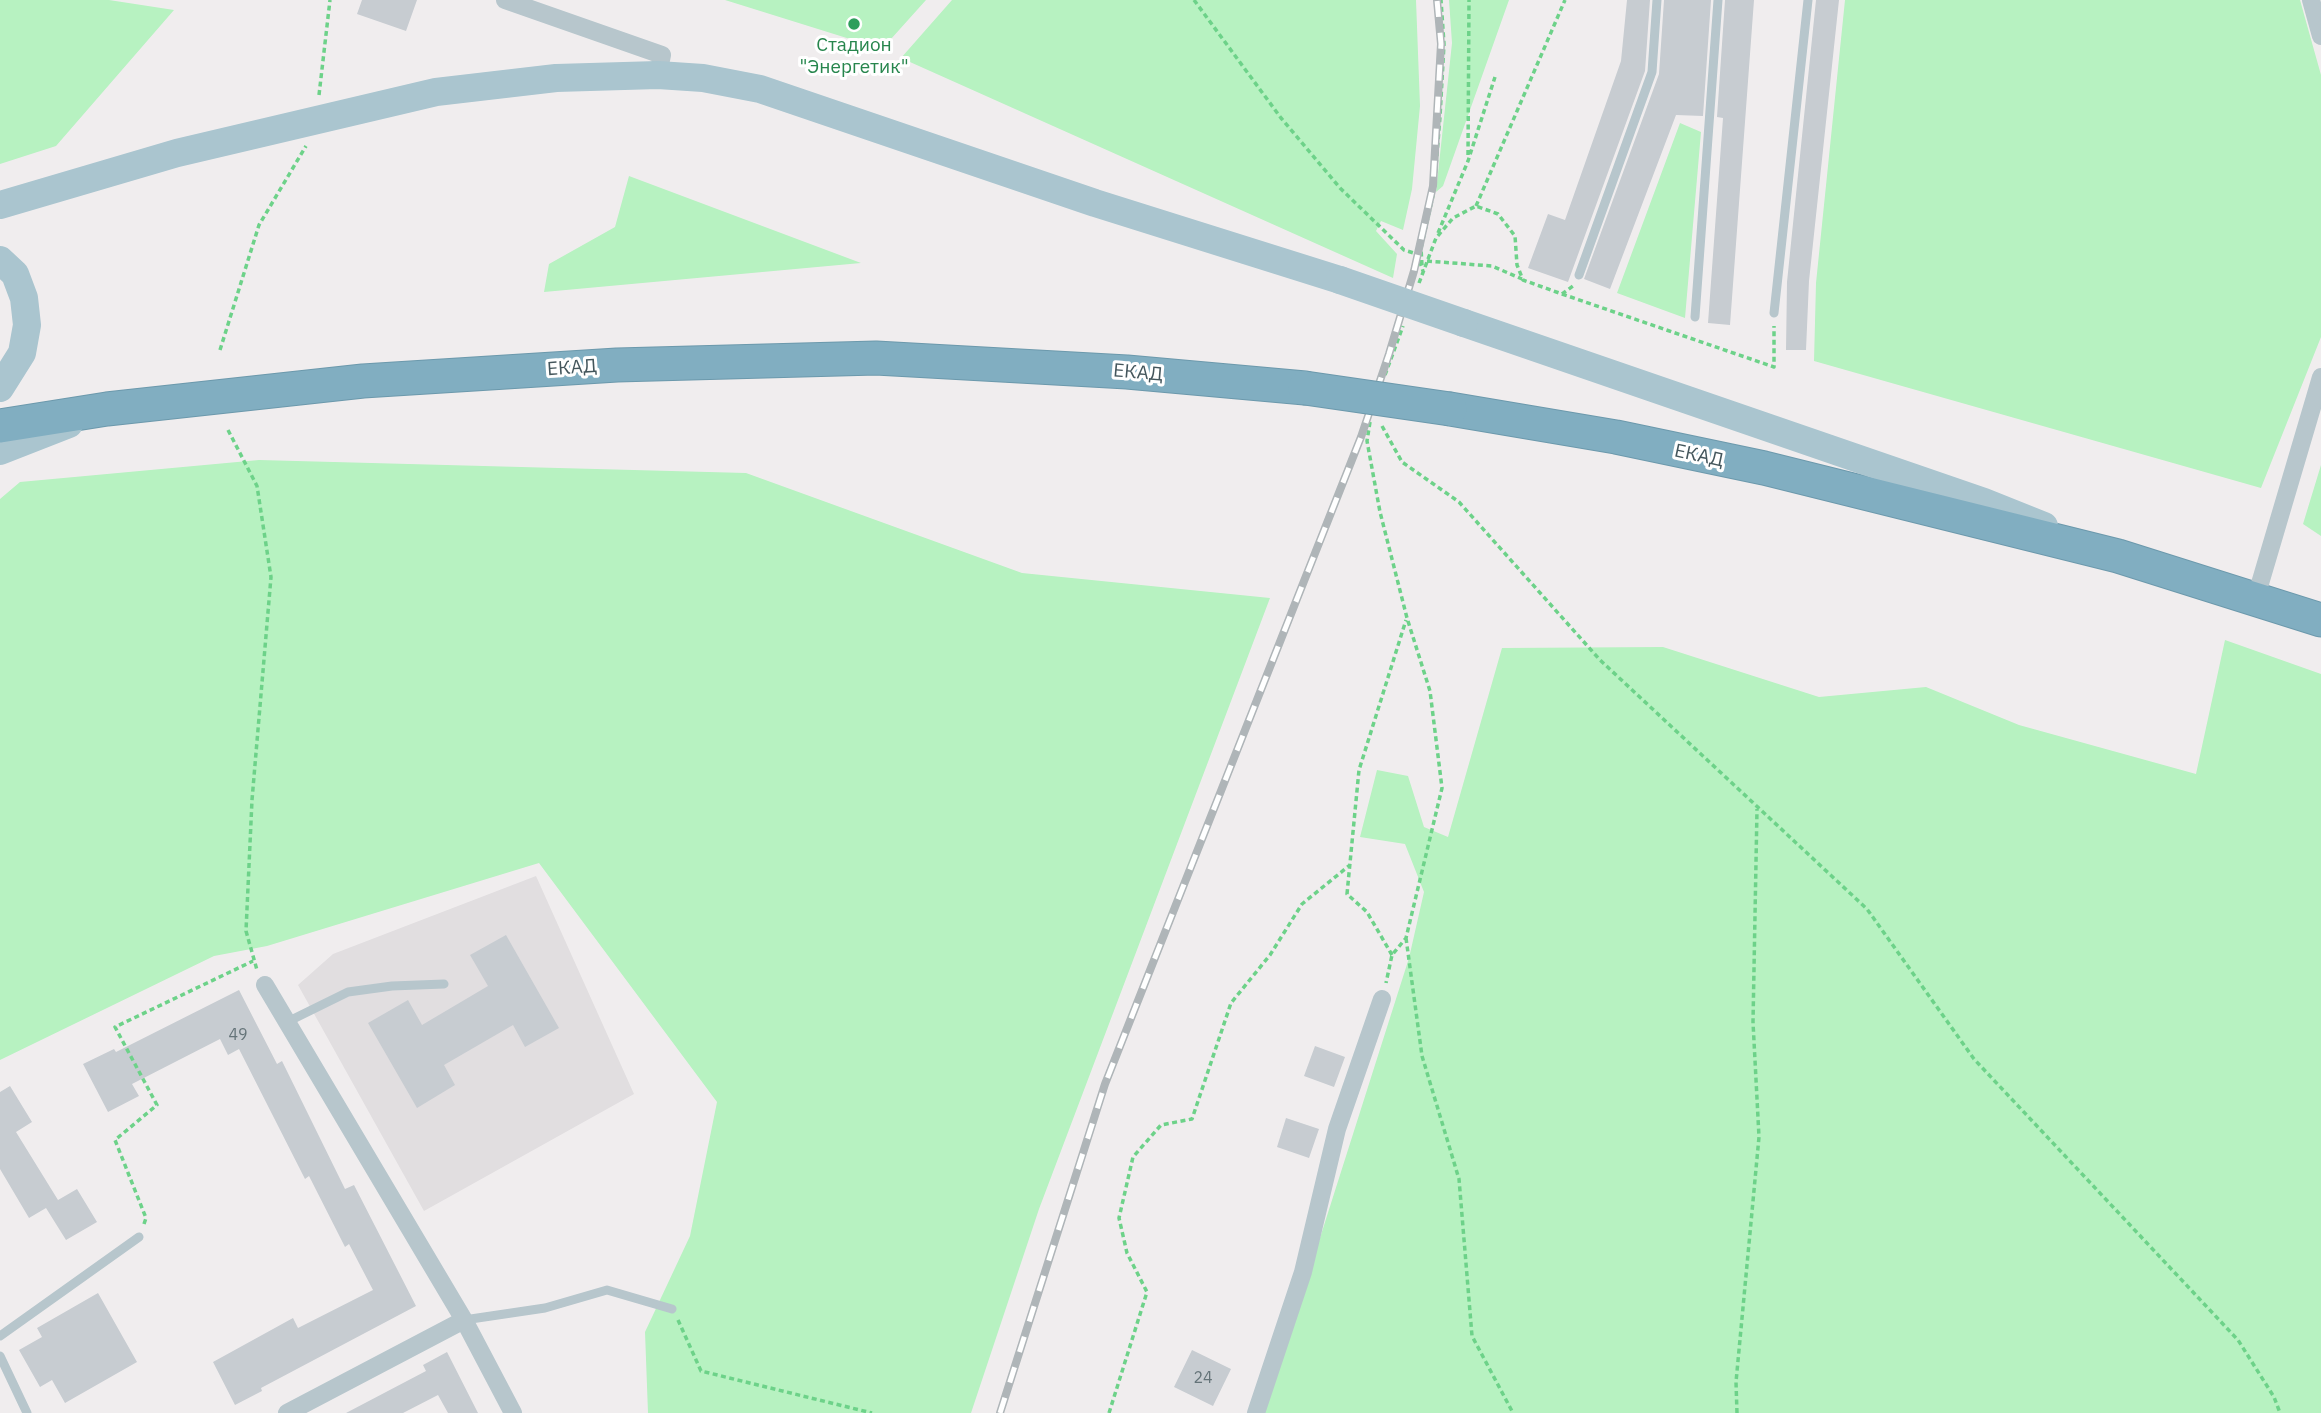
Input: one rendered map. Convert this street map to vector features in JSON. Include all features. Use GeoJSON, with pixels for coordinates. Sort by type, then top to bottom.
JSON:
{"type":"FeatureCollection","features":[{"type":"Feature","properties":{"kind":"highway","name":"ЕКАД"},"geometry":{"type":"LineString","coordinates":[[0,426],[107,409],[363,381],[617,365],[876,358],[1126,372],[1305,388],[1450,409],[1616,438],[1764,468],[2118,556],[2256,597],[2321,620]]}},
{"type":"Feature","properties":{"kind":"main road"},"geometry":{"type":"LineString","coordinates":[[0,205],[177,153],[316,118],[436,92],[499,83],[658,75],[703,78],[760,89],[1095,203],[1340,280],[1984,502],[2118,556]]}},
{"type":"Feature","properties":{"kind":"main road"},"geometry":{"type":"LineString","coordinates":[[0,260],[15,274],[24,298],[27,325],[22,353],[0,388]]}},
{"type":"Feature","properties":{"kind":"main road"},"geometry":{"type":"LineString","coordinates":[[0,451],[107,409]]}},
{"type":"Feature","properties":{"kind":"street"},"geometry":{"type":"LineString","coordinates":[[505,0],[532,4],[662,55],[658,75]]}},
{"type":"Feature","properties":{"kind":"street"},"geometry":{"type":"LineString","coordinates":[[2311,0],[2321,36]]}},
{"type":"Feature","properties":{"kind":"street"},"geometry":{"type":"LineString","coordinates":[[2256,597],[2321,377]]}},
{"type":"Feature","properties":{"kind":"street"},"geometry":{"type":"LineString","coordinates":[[265,985],[464,1320],[513,1413]]}},
{"type":"Feature","properties":{"kind":"street"},"geometry":{"type":"LineString","coordinates":[[1256,1413],[1303,1272],[1337,1129],[1382,999]]}},
{"type":"Feature","properties":{"kind":"street"},"geometry":{"type":"LineString","coordinates":[[288,1413],[464,1320]]}},
{"type":"Feature","properties":{"kind":"lane"},"geometry":{"type":"LineString","coordinates":[[1578,275],[1652,72],[1657,0]]}},
{"type":"Feature","properties":{"kind":"lane"},"geometry":{"type":"LineString","coordinates":[[1695,317],[1718,0]]}},
{"type":"Feature","properties":{"kind":"lane"},"geometry":{"type":"LineString","coordinates":[[1774,313],[1808,0]]}},
{"type":"Feature","properties":{"kind":"lane"},"geometry":{"type":"LineString","coordinates":[[287,1022],[348,992],[392,986],[444,984]]}},
{"type":"Feature","properties":{"kind":"lane"},"geometry":{"type":"LineString","coordinates":[[0,1336],[139,1237]]}},
{"type":"Feature","properties":{"kind":"lane"},"geometry":{"type":"LineString","coordinates":[[464,1320],[545,1308],[607,1290],[672,1309]]}},
{"type":"Feature","properties":{"kind":"lane"},"geometry":{"type":"LineString","coordinates":[[0,1356],[27,1413]]}},
{"type":"Feature","properties":{"kind":"path"},"geometry":{"type":"LineString","coordinates":[[220,350],[259,225],[304,152],[316,118],[330,0]]}},
{"type":"Feature","properties":{"kind":"path"},"geometry":{"type":"LineString","coordinates":[[1194,0],[1281,118],[1340,188],[1404,250],[1417,254],[1423,271]]}},
{"type":"Feature","properties":{"kind":"path"},"geometry":{"type":"LineString","coordinates":[[1423,271],[1421,248],[1434,191],[1440,117],[1444,44],[1441,0]]}},
{"type":"Feature","properties":{"kind":"path"},"geometry":{"type":"LineString","coordinates":[[1468,161],[1469,0]]}},
{"type":"Feature","properties":{"kind":"path"},"geometry":{"type":"LineString","coordinates":[[1436,238],[1453,218],[1476,206],[1565,0]]}},
{"type":"Feature","properties":{"kind":"path"},"geometry":{"type":"LineString","coordinates":[[1418,284],[1468,161],[1495,77]]}},
{"type":"Feature","properties":{"kind":"path"},"geometry":{"type":"LineString","coordinates":[[1476,206],[1498,214],[1515,236],[1517,265],[1524,280]]}},
{"type":"Feature","properties":{"kind":"path"},"geometry":{"type":"LineString","coordinates":[[1427,260],[1492,266],[1562,294],[1572,288],[1578,275]]}},
{"type":"Feature","properties":{"kind":"path"},"geometry":{"type":"LineString","coordinates":[[1382,384],[1405,321]]}},
{"type":"Feature","properties":{"kind":"path"},"geometry":{"type":"LineString","coordinates":[[1378,418],[1402,462],[1460,502],[1600,660],[1867,909],[1974,1059],[2238,1340],[2274,1397],[2280,1413]]}},
{"type":"Feature","properties":{"kind":"path"},"geometry":{"type":"LineString","coordinates":[[1371,420],[1367,441],[1380,512],[1407,618],[1430,691],[1442,788],[1406,937],[1422,1056],[1459,1179],[1472,1336],[1513,1413]]}},
{"type":"Feature","properties":{"kind":"path"},"geometry":{"type":"LineString","coordinates":[[228,430],[257,486],[271,577],[251,800],[246,931],[253,961],[265,985]]}},
{"type":"Feature","properties":{"kind":"path"},"geometry":{"type":"LineString","coordinates":[[1392,955],[1367,912],[1347,894],[1359,770],[1407,618]]}},
{"type":"Feature","properties":{"kind":"path"},"geometry":{"type":"LineString","coordinates":[[1737,1413],[1736,1382],[1759,1137],[1753,1022],[1757,809]]}},
{"type":"Feature","properties":{"kind":"path"},"geometry":{"type":"LineString","coordinates":[[1109,1413],[1147,1292],[1127,1253],[1119,1218],[1133,1157],[1161,1125],[1192,1119],[1231,1003],[1270,955],[1301,904],[1350,865]]}},
{"type":"Feature","properties":{"kind":"path"},"geometry":{"type":"LineString","coordinates":[[1382,999],[1392,955],[1406,937]]}},
{"type":"Feature","properties":{"kind":"path"},"geometry":{"type":"LineString","coordinates":[[139,1237],[146,1218],[115,1140],[157,1105],[115,1027],[253,961]]}},
{"type":"Feature","properties":{"kind":"path"},"geometry":{"type":"LineString","coordinates":[[672,1309],[701,1371],[872,1413]]}},
{"type":"Feature","properties":{"kind":"shaded area"},"geometry":{"type":"Polygon","coordinates":[[[536,876],[634,1094],[424,1211],[298,985],[333,954],[536,876]]]}},
{"type":"Feature","properties":{"kind":"green space"},"geometry":{"type":"Polygon","coordinates":[[[0,0],[109,0],[174,10],[56,146],[0,164],[0,0]]]}},
{"type":"Feature","properties":{"kind":"green space","name":"Стадион \"Энергетик\""},"geometry":{"type":"Polygon","coordinates":[[[725,0],[926,0],[882,49],[725,0]]]}},
{"type":"Feature","properties":{"kind":"green space"},"geometry":{"type":"Polygon","coordinates":[[[952,0],[1416,0],[1420,106],[1412,189],[1403,230],[1381,221],[1376,231],[1397,254],[1393,278],[901,58],[952,0]]]}},
{"type":"Feature","properties":{"kind":"green space"},"geometry":{"type":"Polygon","coordinates":[[[1449,0],[1509,0],[1443,186],[1436,192],[1452,43],[1449,0]]]}},
{"type":"Feature","properties":{"kind":"green space"},"geometry":{"type":"Polygon","coordinates":[[[1845,0],[2300,0],[2321,75],[2321,337],[2261,488],[1814,361],[1816,283],[1845,0]]]}},
{"type":"Feature","properties":{"kind":"green space"},"geometry":{"type":"Polygon","coordinates":[[[1680,123],[1701,132],[1685,318],[1617,293],[1680,123]]]}},
{"type":"Feature","properties":{"kind":"green space"},"geometry":{"type":"Polygon","coordinates":[[[629,176],[861,263],[544,292],[549,264],[615,227],[629,176]]]}},
{"type":"Feature","properties":{"kind":"green space"},"geometry":{"type":"Polygon","coordinates":[[[259,460],[746,473],[1022,573],[1270,598],[1039,1209],[971,1413],[648,1413],[645,1332],[690,1236],[717,1102],[539,863],[267,946],[214,956],[0,1060],[0,499],[20,482],[259,460]]]}},
{"type":"Feature","properties":{"kind":"green space"},"geometry":{"type":"Polygon","coordinates":[[[2321,465],[2321,536],[2303,524],[2321,465]]]}},
{"type":"Feature","properties":{"kind":"green space"},"geometry":{"type":"Polygon","coordinates":[[[2225,640],[2321,674],[2321,1413],[1251,1413],[1312,1263],[1409,958],[1424,892],[1405,844],[1360,837],[1377,770],[1408,776],[1424,827],[1448,837],[1502,648],[1663,647],[1819,697],[1926,687],[2019,725],[2196,774],[2225,640]]]}},
{"type":"Feature","properties":{"kind":"building"},"geometry":{"type":"Polygon","coordinates":[[[362,0],[417,0],[406,31],[357,14],[362,0]]]}},
{"type":"Feature","properties":{"kind":"building"},"geometry":{"type":"Polygon","coordinates":[[[1627,0],[1650,0],[1645,71],[1568,282],[1528,268],[1548,214],[1565,220],[1621,61],[1627,0]]]}},
{"type":"Feature","properties":{"kind":"building"},"geometry":{"type":"Polygon","coordinates":[[[1664,0],[1711,0],[1703,116],[1676,115],[1610,289],[1584,279],[1659,74],[1664,0]]]}},
{"type":"Feature","properties":{"kind":"building"},"geometry":{"type":"Polygon","coordinates":[[[1725,0],[1754,0],[1730,325],[1708,323],[1723,118],[1717,117],[1725,0]]]}},
{"type":"Feature","properties":{"kind":"building"},"geometry":{"type":"Polygon","coordinates":[[[1816,0],[1839,0],[1809,281],[1806,350],[1786,350],[1787,282],[1816,0]]]}},
{"type":"Feature","properties":{"kind":"building"},"geometry":{"type":"Polygon","coordinates":[[[506,935],[559,1028],[525,1047],[513,1025],[444,1065],[455,1085],[417,1108],[368,1023],[408,1000],[422,1025],[488,986],[470,955],[506,935]]]}},
{"type":"Feature","properties":{"kind":"building"},"geometry":{"type":"Polygon","coordinates":[[[239,990],[277,1064],[282,1061],[345,1189],[354,1185],[416,1306],[261,1388],[262,1391],[235,1405],[213,1362],[293,1318],[298,1328],[373,1290],[349,1244],[345,1247],[309,1176],[305,1179],[239,1049],[228,1055],[220,1039],[132,1084],[139,1096],[108,1112],[83,1064],[114,1049],[116,1052],[239,990]]]}},
{"type":"Feature","properties":{"kind":"building"},"geometry":{"type":"Polygon","coordinates":[[[1315,1046],[1345,1057],[1334,1087],[1304,1076],[1315,1046]]]}},
{"type":"Feature","properties":{"kind":"building"},"geometry":{"type":"Polygon","coordinates":[[[10,1086],[32,1122],[16,1132],[58,1200],[46,1207],[77,1189],[97,1222],[66,1240],[46,1208],[29,1218],[0,1169],[0,1092],[10,1086]]]}},
{"type":"Feature","properties":{"kind":"building"},"geometry":{"type":"Polygon","coordinates":[[[1286,1118],[1319,1129],[1309,1158],[1277,1147],[1286,1118]]]}},
{"type":"Feature","properties":{"kind":"building"},"geometry":{"type":"Polygon","coordinates":[[[98,1293],[137,1362],[65,1403],[52,1380],[40,1387],[19,1350],[42,1337],[37,1328],[98,1293]]]}},
{"type":"Feature","properties":{"kind":"building"},"geometry":{"type":"Polygon","coordinates":[[[1192,1350],[1231,1369],[1213,1406],[1174,1387],[1192,1350]]]}},
{"type":"Feature","properties":{"kind":"building"},"geometry":{"type":"Polygon","coordinates":[[[447,1352],[478,1413],[448,1413],[438,1395],[403,1413],[346,1413],[426,1371],[423,1365],[447,1352]]]}},
{"type":"Feature","properties":{"kind":"railway"},"geometry":{"type":"LineString","coordinates":[[1000,1413],[1105,1084],[1361,437],[1389,354],[1414,271],[1433,186],[1441,44],[1437,0]]}},
{"type":"Feature","properties":{"kind":"place","name":"Стадион \"Энергетик\""},"geometry":{"type":"Point","coordinates":[854,24]}}]}
